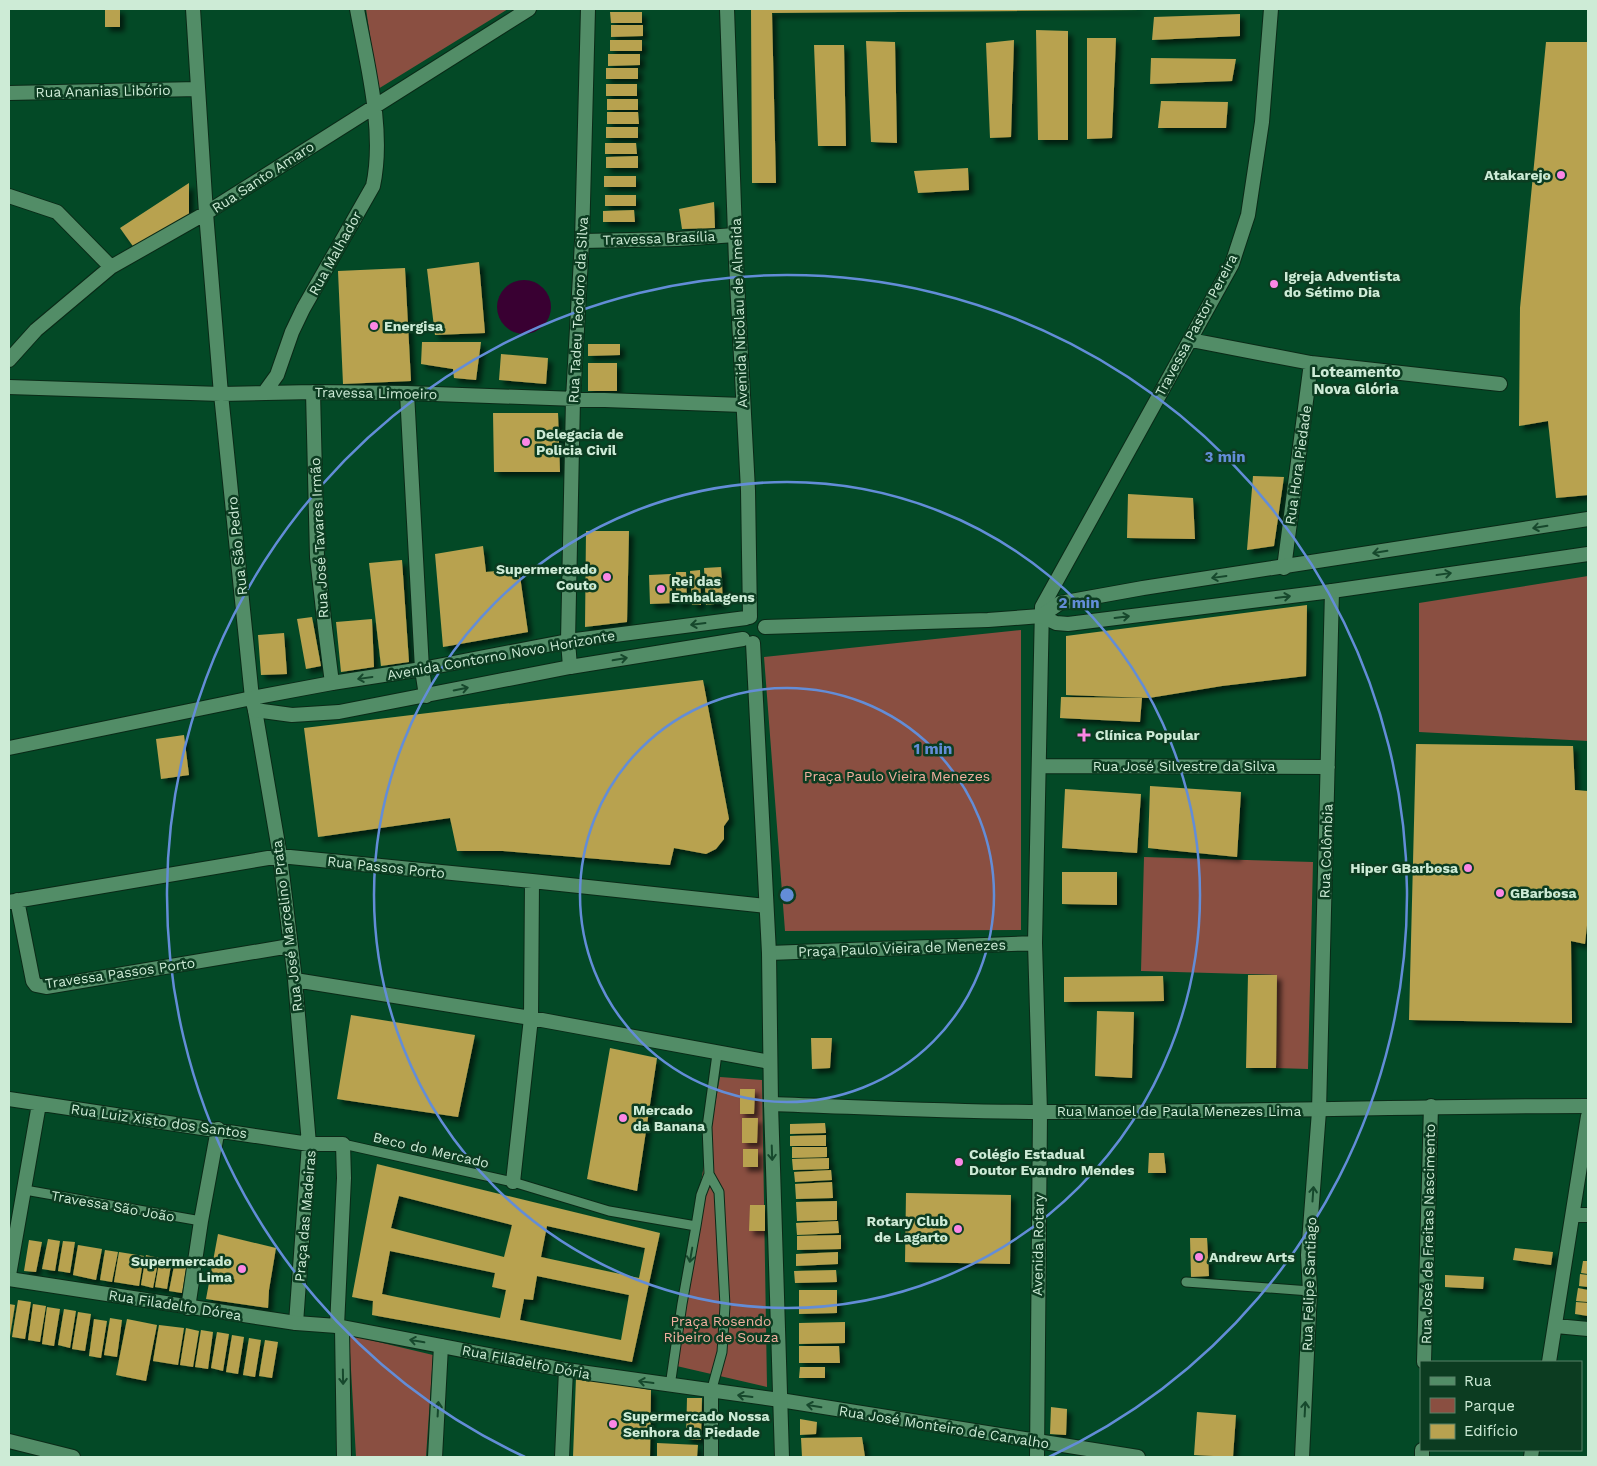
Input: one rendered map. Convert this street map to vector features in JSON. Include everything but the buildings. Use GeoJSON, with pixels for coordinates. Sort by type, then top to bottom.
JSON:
{"type":"FeatureCollection","features":[{"type":"Feature","properties":{"kind":"street","name":"Rua São Pedro"},"geometry":{"type":"LineString","coordinates":[[193,9],[206,213],[221,394],[254,704]]}},
{"type":"Feature","properties":{"kind":"street","name":"Rua Malhador"},"geometry":{"type":"LineString","coordinates":[[264,393],[276,375],[303,309],[373,186],[377,167],[374,106],[357,9]]}},
{"type":"Feature","properties":{"kind":"street","name":"Rua Santo Amaro"},"geometry":{"type":"LineString","coordinates":[[9,360],[36,330],[111,267],[206,213],[529,9]]}},
{"type":"Feature","properties":{"kind":"street","name":"Rua Tadeu Teodoro da Silva"},"geometry":{"type":"LineString","coordinates":[[570,667],[568,640],[574,399],[582,241],[588,9]]}},
{"type":"Feature","properties":{"kind":"street","name":"Avenida Nicolau de Almeida"},"geometry":{"type":"LineString","coordinates":[[726,9],[748,490],[748,618]]}},
{"type":"Feature","properties":{"kind":"street","name":"Travessa Pastor Pereira"},"geometry":{"type":"LineString","coordinates":[[1041,616],[1042,607],[1232,264],[1248,215],[1262,122],[1271,9]]}},
{"type":"Feature","properties":{"kind":"street","name":"Rua Ananias Libório"},"geometry":{"type":"LineString","coordinates":[[9,93],[198,89]]}},
{"type":"Feature","properties":{"kind":"street"},"geometry":{"type":"LineString","coordinates":[[9,196],[57,212],[111,267]]}},
{"type":"Feature","properties":{"kind":"street","name":"Travessa Brasília"},"geometry":{"type":"LineString","coordinates":[[582,241],[678,239],[735,235]]}},
{"type":"Feature","properties":{"kind":"street"},"geometry":{"type":"LineString","coordinates":[[1191,340],[1311,363],[1500,384]]}},
{"type":"Feature","properties":{"kind":"street","name":"Rua Hora Piedade"},"geometry":{"type":"LineString","coordinates":[[1284,568],[1311,363]]}},
{"type":"Feature","properties":{"kind":"street","name":"Travessa Limoeiro"},"geometry":{"type":"LineString","coordinates":[[9,387],[221,394],[313,392],[407,393],[743,405]]}},
{"type":"Feature","properties":{"kind":"street","name":"Rua José Tavares Irmão"},"geometry":{"type":"LineString","coordinates":[[313,392],[317,556],[332,683]]}},
{"type":"Feature","properties":{"kind":"street"},"geometry":{"type":"LineString","coordinates":[[407,393],[422,670],[426,696]]}},
{"type":"Feature","properties":{"kind":"street"},"geometry":{"type":"LineString","coordinates":[[1041,616],[1060,603],[1143,588],[1284,568],[1588,519]]}},
{"type":"Feature","properties":{"kind":"street"},"geometry":{"type":"LineString","coordinates":[[765,627],[988,620],[1041,616],[1056,623],[1068,624],[1332,590],[1588,554]]}},
{"type":"Feature","properties":{"kind":"street","name":"Rua Colômbia"},"geometry":{"type":"LineString","coordinates":[[1318,1111],[1332,590]]}},
{"type":"Feature","properties":{"kind":"street"},"geometry":{"type":"LineString","coordinates":[[1035,943],[1040,766],[1041,616]]}},
{"type":"Feature","properties":{"kind":"street"},"geometry":{"type":"LineString","coordinates":[[748,641],[763,638],[765,627],[760,619],[748,618],[740,628],[748,641],[769,953],[771,1104],[782,1457]]}},
{"type":"Feature","properties":{"kind":"street","name":"Avenida Contorno Novo Horizonte"},"geometry":{"type":"LineString","coordinates":[[254,704],[287,692],[332,683],[422,670],[568,640],[748,618]]}},
{"type":"Feature","properties":{"kind":"street","name":"Avenida Contorno Novo Horizonte"},"geometry":{"type":"LineString","coordinates":[[254,704],[292,715],[339,712],[570,667],[748,641]]}},
{"type":"Feature","properties":{"kind":"street"},"geometry":{"type":"LineString","coordinates":[[9,748],[254,704]]}},
{"type":"Feature","properties":{"kind":"street","name":"Rua José Marcelino Prata"},"geometry":{"type":"LineString","coordinates":[[254,704],[280,856],[295,980],[309,1144]]}},
{"type":"Feature","properties":{"kind":"street","name":"Rua José Silvestre da Silva"},"geometry":{"type":"LineString","coordinates":[[1040,766],[1328,766]]}},
{"type":"Feature","properties":{"kind":"street","name":"Rua Passos Porto"},"geometry":{"type":"LineString","coordinates":[[13,901],[280,856],[766,906]]}},
{"type":"Feature","properties":{"kind":"street"},"geometry":{"type":"LineString","coordinates":[[513,1182],[531,1018],[532,881]]}},
{"type":"Feature","properties":{"kind":"street","name":"Travessa Passos Porto"},"geometry":{"type":"LineString","coordinates":[[13,901],[33,980],[36,984],[46,987],[290,946]]}},
{"type":"Feature","properties":{"kind":"street","name":"Praça Paulo Vieira de Menezes"},"geometry":{"type":"LineString","coordinates":[[769,953],[1035,943]]}},
{"type":"Feature","properties":{"kind":"street","name":"Avenida Rotary"},"geometry":{"type":"LineString","coordinates":[[1035,943],[1040,1112],[1037,1457]]}},
{"type":"Feature","properties":{"kind":"street"},"geometry":{"type":"LineString","coordinates":[[295,980],[531,1018],[717,1054],[770,1062]]}},
{"type":"Feature","properties":{"kind":"street","name":"Rua Luiz Xisto dos Santos"},"geometry":{"type":"LineString","coordinates":[[9,1099],[309,1144]]}},
{"type":"Feature","properties":{"kind":"street"},"geometry":{"type":"LineString","coordinates":[[9,1275],[39,1104]]}},
{"type":"Feature","properties":{"kind":"street","name":"Rua Manoel de Paula Menezes Lima"},"geometry":{"type":"LineString","coordinates":[[771,1104],[1040,1112],[1318,1111],[1431,1106],[1588,1106]]}},
{"type":"Feature","properties":{"kind":"street","name":"Rua José de Freitas Nascimento"},"geometry":{"type":"LineString","coordinates":[[1424,1361],[1431,1106]]}},
{"type":"Feature","properties":{"kind":"street","name":"Rua Felipe Santiago"},"geometry":{"type":"LineString","coordinates":[[1302,1457],[1310,1291],[1308,1255],[1318,1111]]}},
{"type":"Feature","properties":{"kind":"street"},"geometry":{"type":"LineString","coordinates":[[1549,1361],[1588,1116]]}},
{"type":"Feature","properties":{"kind":"street"},"geometry":{"type":"LineString","coordinates":[[188,1308],[201,1221],[218,1129]]}},
{"type":"Feature","properties":{"kind":"street","name":"Praça das Madeiras"},"geometry":{"type":"LineString","coordinates":[[296,1323],[309,1144],[343,1144]]}},
{"type":"Feature","properties":{"kind":"street"},"geometry":{"type":"LineString","coordinates":[[343,1144],[344,1178],[340,1327],[344,1457]]}},
{"type":"Feature","properties":{"kind":"street"},"geometry":{"type":"LineString","coordinates":[[1573,1215],[1588,1215]]}},
{"type":"Feature","properties":{"kind":"street","name":"Rua Filadelfo Dórea"},"geometry":{"type":"LineString","coordinates":[[9,1279],[188,1308],[340,1327]]}},
{"type":"Feature","properties":{"kind":"street"},"geometry":{"type":"LineString","coordinates":[[1556,1326],[1588,1329]]}},
{"type":"Feature","properties":{"kind":"street","name":"Rua Filadelfo Dória"},"geometry":{"type":"LineString","coordinates":[[340,1327],[566,1370],[711,1392]]}},
{"type":"Feature","properties":{"kind":"street"},"geometry":{"type":"LineString","coordinates":[[435,1457],[441,1346]]}},
{"type":"Feature","properties":{"kind":"street"},"geometry":{"type":"LineString","coordinates":[[562,1457],[566,1370]]}},
{"type":"Feature","properties":{"kind":"street"},"geometry":{"type":"LineString","coordinates":[[711,1457],[711,1392],[780,1400]]}},
{"type":"Feature","properties":{"kind":"street","name":"Rua José Monteiro de Carvalho"},"geometry":{"type":"LineString","coordinates":[[780,1400],[1138,1457]]}},
{"type":"Feature","properties":{"kind":"street"},"geometry":{"type":"LineString","coordinates":[[9,1441],[73,1457]]}},
{"type":"Feature","properties":{"kind":"lane"},"geometry":{"type":"LineString","coordinates":[[670,1386],[701,1194],[709,1174],[707,1127],[717,1054]]}},
{"type":"Feature","properties":{"kind":"lane","name":"Beco do Mercado"},"geometry":{"type":"LineString","coordinates":[[343,1144],[513,1182],[608,1211],[696,1226]]}},
{"type":"Feature","properties":{"kind":"lane"},"geometry":{"type":"LineString","coordinates":[[709,1174],[719,1192],[725,1306],[722,1352],[711,1392]]}},
{"type":"Feature","properties":{"kind":"lane","name":"Travessa São João"},"geometry":{"type":"LineString","coordinates":[[25,1190],[201,1221]]}},
{"type":"Feature","properties":{"kind":"lane"},"geometry":{"type":"LineString","coordinates":[[1186,1282],[1310,1291]]}},
{"type":"Feature","properties":{"kind":"green space"},"geometry":{"type":"Polygon","coordinates":[[[366,9],[508,9],[378,89],[366,9]]]}},
{"type":"Feature","properties":{"kind":"green space"},"geometry":{"type":"Polygon","coordinates":[[[1588,576],[1588,741],[1419,732],[1419,603],[1588,576]]]}},
{"type":"Feature","properties":{"kind":"green space","name":"Praça Paulo Vieira Menezes"},"geometry":{"type":"Polygon","coordinates":[[[1021,630],[1021,930],[785,931],[764,657],[1021,630]]]}},
{"type":"Feature","properties":{"kind":"green space"},"geometry":{"type":"Polygon","coordinates":[[[1144,857],[1313,862],[1308,1069],[1276,1068],[1277,975],[1141,971],[1144,857]]]}},
{"type":"Feature","properties":{"kind":"green space","name":"Praça Rosendo Ribeiro de Souza"},"geometry":{"type":"Polygon","coordinates":[[[720,1077],[762,1080],[767,1387],[668,1364],[720,1077]]]}},
{"type":"Feature","properties":{"kind":"green space"},"geometry":{"type":"Polygon","coordinates":[[[349,1335],[433,1355],[426,1457],[356,1457],[349,1335]]]}},
{"type":"Feature","properties":{"kind":"shaded area"},"geometry":{"type":"Polygon","coordinates":[[[519,280],[529,280],[539,284],[547,292],[551,307],[547,322],[539,330],[529,334],[519,334],[509,330],[501,322],[497,312],[497,302],[501,292],[509,284],[519,280]]]}},
{"type":"Feature","properties":{"kind":"place","name":"Atakarejo"},"geometry":{"type":"Point","coordinates":[1561,175]}},
{"type":"Feature","properties":{"kind":"place","name":"Igreja Adventista do Sétimo Dia"},"geometry":{"type":"Point","coordinates":[1274,284]}},
{"type":"Feature","properties":{"kind":"place","name":"Energisa"},"geometry":{"type":"Point","coordinates":[374,326]}},
{"type":"Feature","properties":{"kind":"place","name":"Delegacia de Policia Civil"},"geometry":{"type":"Point","coordinates":[526,442]}},
{"type":"Feature","properties":{"kind":"place","name":"Supermercado Couto"},"geometry":{"type":"Point","coordinates":[607,577]}},
{"type":"Feature","properties":{"kind":"place","name":"Rei das Embalagens"},"geometry":{"type":"Point","coordinates":[661,589]}},
{"type":"Feature","properties":{"kind":"place","name":"Clínica Popular"},"geometry":{"type":"Point","coordinates":[1084,735]}},
{"type":"Feature","properties":{"kind":"place","name":"Hiper GBarbosa"},"geometry":{"type":"Point","coordinates":[1468,868]}},
{"type":"Feature","properties":{"kind":"place","name":"GBarbosa"},"geometry":{"type":"Point","coordinates":[1500,893]}},
{"type":"Feature","properties":{"kind":"place","name":"Mercado da Banana"},"geometry":{"type":"Point","coordinates":[623,1118]}},
{"type":"Feature","properties":{"kind":"place","name":"Colégio Estadual Doutor Evandro Mendes"},"geometry":{"type":"Point","coordinates":[959,1162]}},
{"type":"Feature","properties":{"kind":"place","name":"Rotary Club de Lagarto"},"geometry":{"type":"Point","coordinates":[958,1229]}},
{"type":"Feature","properties":{"kind":"place","name":"Andrew Arts"},"geometry":{"type":"Point","coordinates":[1199,1257]}},
{"type":"Feature","properties":{"kind":"place","name":"Supermercado Lima"},"geometry":{"type":"Point","coordinates":[242,1269]}},
{"type":"Feature","properties":{"kind":"place","name":"Supermercado Nossa Senhora da Piedade"},"geometry":{"type":"Point","coordinates":[613,1424]}},
{"type":"Feature","properties":{"kind":"district","name":"Loteamento Nova Glória"},"geometry":{"type":"Point","coordinates":[1356,380]}}]}
